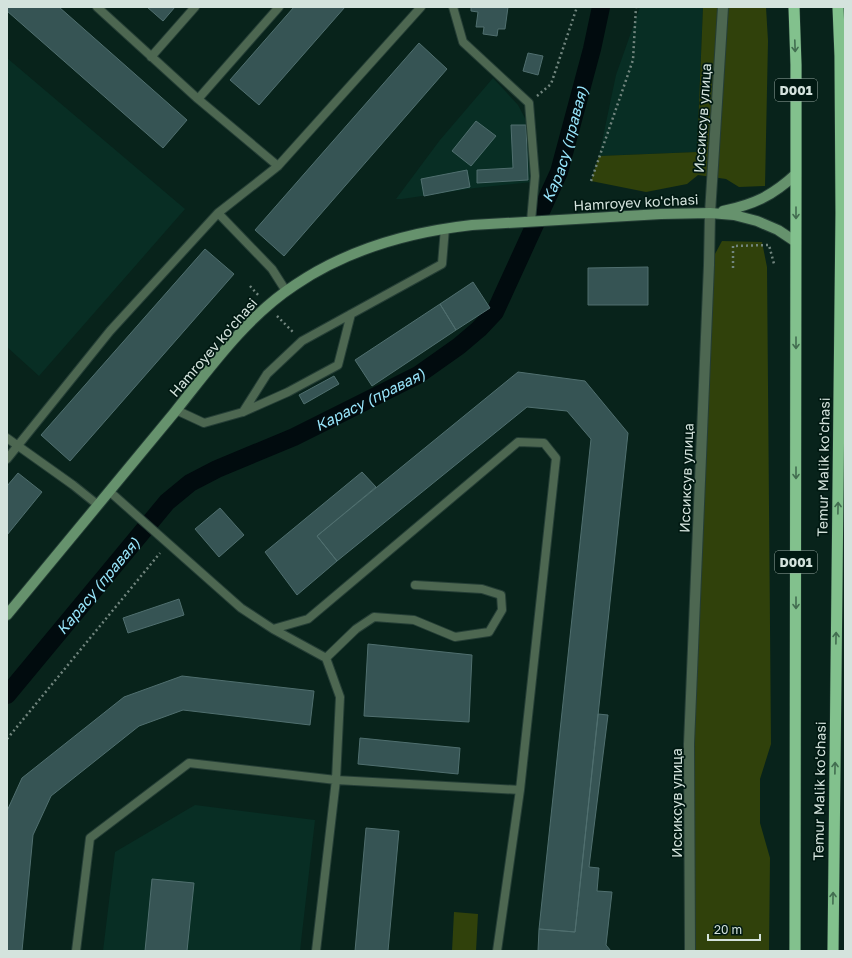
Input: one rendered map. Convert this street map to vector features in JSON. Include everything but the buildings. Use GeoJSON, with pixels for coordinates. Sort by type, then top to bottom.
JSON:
{"type":"FeatureCollection","features":[{"type":"Feature","properties":{"kind":"highway","name":"Temur Malik ko'chasi"},"geometry":{"type":"LineString","coordinates":[[794,7],[796,65],[795,951]]}},
{"type":"Feature","properties":{"kind":"highway","name":"Temur Malik ko'chasi"},"geometry":{"type":"LineString","coordinates":[[833,951],[843,213],[838,7]]}},
{"type":"Feature","properties":{"kind":"main road","name":"Hamroyev ko'chasi"},"geometry":{"type":"LineString","coordinates":[[7,616],[176,410],[253,320],[273,300],[317,271],[366,248],[412,235],[445,228],[531,221],[710,213],[734,209],[758,201],[778,190],[796,174]]}},
{"type":"Feature","properties":{"kind":"main road","name":"Hamroyev ko'chasi"},"geometry":{"type":"LineString","coordinates":[[710,213],[734,215],[757,221],[778,230],[796,242]]}},
{"type":"Feature","properties":{"kind":"street","name":"Иссиксув улица"},"geometry":{"type":"LineString","coordinates":[[690,951],[689,744],[710,213],[723,7]]}},
{"type":"Feature","properties":{"kind":"lane"},"geometry":{"type":"LineString","coordinates":[[96,7],[198,99],[278,166]]}},
{"type":"Feature","properties":{"kind":"lane"},"geometry":{"type":"LineString","coordinates":[[151,56],[195,7]]}},
{"type":"Feature","properties":{"kind":"lane"},"geometry":{"type":"LineString","coordinates":[[198,99],[279,7]]}},
{"type":"Feature","properties":{"kind":"lane"},"geometry":{"type":"LineString","coordinates":[[7,459],[110,332],[218,213],[278,166],[421,7]]}},
{"type":"Feature","properties":{"kind":"lane"},"geometry":{"type":"LineString","coordinates":[[453,7],[463,42],[529,103],[535,176],[531,221]]}},
{"type":"Feature","properties":{"kind":"lane"},"geometry":{"type":"LineString","coordinates":[[218,213],[272,269],[286,291]]}},
{"type":"Feature","properties":{"kind":"lane"},"geometry":{"type":"LineString","coordinates":[[243,412],[267,374],[302,341],[442,264],[445,228]]}},
{"type":"Feature","properties":{"kind":"lane"},"geometry":{"type":"LineString","coordinates":[[176,410],[204,423],[243,412],[288,392],[338,365],[351,314]]}},
{"type":"Feature","properties":{"kind":"lane"},"geometry":{"type":"LineString","coordinates":[[7,438],[73,485],[98,505]]}},
{"type":"Feature","properties":{"kind":"lane"},"geometry":{"type":"LineString","coordinates":[[273,630],[308,619],[518,442],[544,443],[556,458],[520,790],[497,951]]}},
{"type":"Feature","properties":{"kind":"lane"},"geometry":{"type":"LineString","coordinates":[[110,491],[241,608],[273,630],[326,658],[340,697],[336,780],[316,951]]}},
{"type":"Feature","properties":{"kind":"lane"},"geometry":{"type":"LineString","coordinates":[[326,658],[356,629],[374,617],[414,620],[455,637],[489,632],[502,610],[501,595],[482,589],[415,585]]}},
{"type":"Feature","properties":{"kind":"lane"},"geometry":{"type":"LineString","coordinates":[[76,951],[90,838],[189,763],[336,780],[520,790]]}},
{"type":"Feature","properties":{"kind":"path"},"geometry":{"type":"LineString","coordinates":[[529,103],[551,84],[577,7]]}},
{"type":"Feature","properties":{"kind":"path"},"geometry":{"type":"LineString","coordinates":[[591,181],[634,60],[636,7]]}},
{"type":"Feature","properties":{"kind":"path"},"geometry":{"type":"LineString","coordinates":[[733,268],[733,246],[769,245],[774,264]]}},
{"type":"Feature","properties":{"kind":"path"},"geometry":{"type":"LineString","coordinates":[[7,739],[168,543]]}},
{"type":"Feature","properties":{"kind":"shaded area"},"geometry":{"type":"Polygon","coordinates":[[[640,7],[703,7],[697,152],[599,156],[616,75],[640,7]]]}},
{"type":"Feature","properties":{"kind":"shaded area"},"geometry":{"type":"Polygon","coordinates":[[[7,58],[185,209],[39,376],[7,347],[7,58]]]}},
{"type":"Feature","properties":{"kind":"shaded area"},"geometry":{"type":"Polygon","coordinates":[[[493,78],[518,105],[528,124],[532,182],[396,199],[440,140],[493,78]]]}},
{"type":"Feature","properties":{"kind":"shaded area"},"geometry":{"type":"Polygon","coordinates":[[[195,805],[315,820],[300,951],[103,951],[115,852],[195,805]]]}},
{"type":"Feature","properties":{"kind":"green space"},"geometry":{"type":"Polygon","coordinates":[[[703,7],[766,7],[768,41],[765,186],[739,187],[726,179],[698,175],[687,184],[646,192],[591,181],[599,156],[697,152],[703,7]]]}},
{"type":"Feature","properties":{"kind":"green space"},"geometry":{"type":"Polygon","coordinates":[[[722,241],[762,242],[767,267],[771,744],[760,779],[760,823],[770,858],[769,951],[690,951],[689,744],[709,265],[722,241]]]}},
{"type":"Feature","properties":{"kind":"green space"},"geometry":{"type":"Polygon","coordinates":[[[454,912],[478,914],[476,951],[452,951],[454,912]]]}},
{"type":"Feature","properties":{"kind":"waterway","name":"Карасу (правая)"},"geometry":{"type":"LineString","coordinates":[[7,695],[167,502],[190,483],[217,469],[294,437],[418,375],[459,346],[479,329],[495,312],[559,172],[592,49],[601,7]]}}]}
